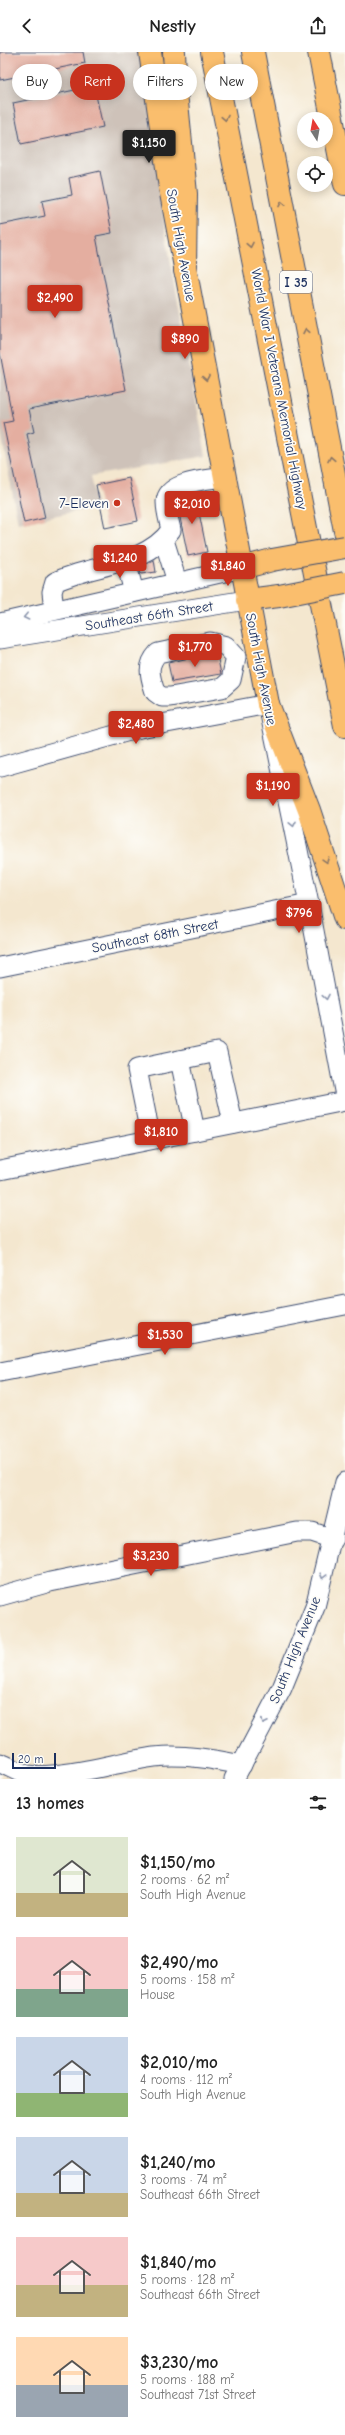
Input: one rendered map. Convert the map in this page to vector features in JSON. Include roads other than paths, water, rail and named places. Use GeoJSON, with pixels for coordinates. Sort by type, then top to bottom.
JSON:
{"type":"FeatureCollection","features":[{"type":"Feature","properties":{"kind":"main road","name":"South High Avenue"},"geometry":{"type":"LineString","coordinates":[[150,52],[170,188],[185,271],[268,704]]}},
{"type":"Feature","properties":{"kind":"main road"},"geometry":{"type":"LineString","coordinates":[[174,52],[186,194],[185,271]]}},
{"type":"Feature","properties":{"kind":"main road","name":"World War I Veterans Memorial Highway"},"geometry":{"type":"LineString","coordinates":[[212,52],[345,726]]}},
{"type":"Feature","properties":{"kind":"main road","name":"I 35"},"geometry":{"type":"LineString","coordinates":[[253,52],[345,531]]}},
{"type":"Feature","properties":{"kind":"main road"},"geometry":{"type":"LineString","coordinates":[[319,52],[338,114],[345,184]]}},
{"type":"Feature","properties":{"kind":"main road","name":"Southeast 66th Street"},"geometry":{"type":"LineString","coordinates":[[242,568],[272,560],[345,547]]}},
{"type":"Feature","properties":{"kind":"main road","name":"Southeast 66th Street"},"geometry":{"type":"LineString","coordinates":[[248,600],[279,596],[345,582]]}},
{"type":"Feature","properties":{"kind":"main road"},"geometry":{"type":"LineString","coordinates":[[268,704],[309,810],[345,919]]}},
{"type":"Feature","properties":{"kind":"street"},"geometry":{"type":"LineString","coordinates":[[54,610],[52,592],[55,582],[70,575],[151,550],[164,540],[171,530],[166,502],[169,492],[178,486],[225,477]]}},
{"type":"Feature","properties":{"kind":"street"},"geometry":{"type":"LineString","coordinates":[[164,540],[177,582]]}},
{"type":"Feature","properties":{"kind":"street"},"geometry":{"type":"LineString","coordinates":[[124,559],[134,592]]}},
{"type":"Feature","properties":{"kind":"street","name":"Southeast 66th Street"},"geometry":{"type":"LineString","coordinates":[[0,623],[242,568]]}},
{"type":"Feature","properties":{"kind":"street"},"geometry":{"type":"LineString","coordinates":[[86,571],[92,602]]}},
{"type":"Feature","properties":{"kind":"street","name":"Southeast 66th Street"},"geometry":{"type":"LineString","coordinates":[[0,639],[248,600]]}},
{"type":"Feature","properties":{"kind":"street"},"geometry":{"type":"LineString","coordinates":[[210,642],[226,646],[236,657],[231,680],[222,688],[162,697],[155,692],[149,670],[152,659],[158,653],[210,642]]}},
{"type":"Feature","properties":{"kind":"street"},"geometry":{"type":"LineString","coordinates":[[236,657],[257,651]]}},
{"type":"Feature","properties":{"kind":"street"},"geometry":{"type":"LineString","coordinates":[[216,689],[220,713]]}},
{"type":"Feature","properties":{"kind":"street"},"geometry":{"type":"LineString","coordinates":[[0,767],[140,728],[268,704]]}},
{"type":"Feature","properties":{"kind":"street","name":"South High Avenue"},"geometry":{"type":"LineString","coordinates":[[268,704],[309,904],[345,1096]]}},
{"type":"Feature","properties":{"kind":"street","name":"Southeast 68th Street"},"geometry":{"type":"LineString","coordinates":[[0,967],[309,904]]}},
{"type":"Feature","properties":{"kind":"street"},"geometry":{"type":"LineString","coordinates":[[151,1140],[137,1069],[217,1052],[233,1123]]}},
{"type":"Feature","properties":{"kind":"street"},"geometry":{"type":"LineString","coordinates":[[180,1060],[195,1131]]}},
{"type":"Feature","properties":{"kind":"street"},"geometry":{"type":"LineString","coordinates":[[0,1170],[345,1101]]}},
{"type":"Feature","properties":{"kind":"street"},"geometry":{"type":"LineString","coordinates":[[0,1372],[345,1305]]}},
{"type":"Feature","properties":{"kind":"street","name":"South High Avenue"},"geometry":{"type":"LineString","coordinates":[[238,1772],[282,1688],[315,1608],[333,1539],[345,1482]]}},
{"type":"Feature","properties":{"kind":"street"},"geometry":{"type":"LineString","coordinates":[[0,1596],[50,1582],[297,1532],[312,1532],[333,1539]]}},
{"type":"Feature","properties":{"kind":"street"},"geometry":{"type":"LineString","coordinates":[[0,1763],[28,1775],[54,1778],[122,1762],[156,1757],[196,1756],[238,1772]]}},
{"type":"Feature","properties":{"kind":"place","name":"7-Eleven"},"geometry":{"type":"Point","coordinates":[117,503]}}]}
